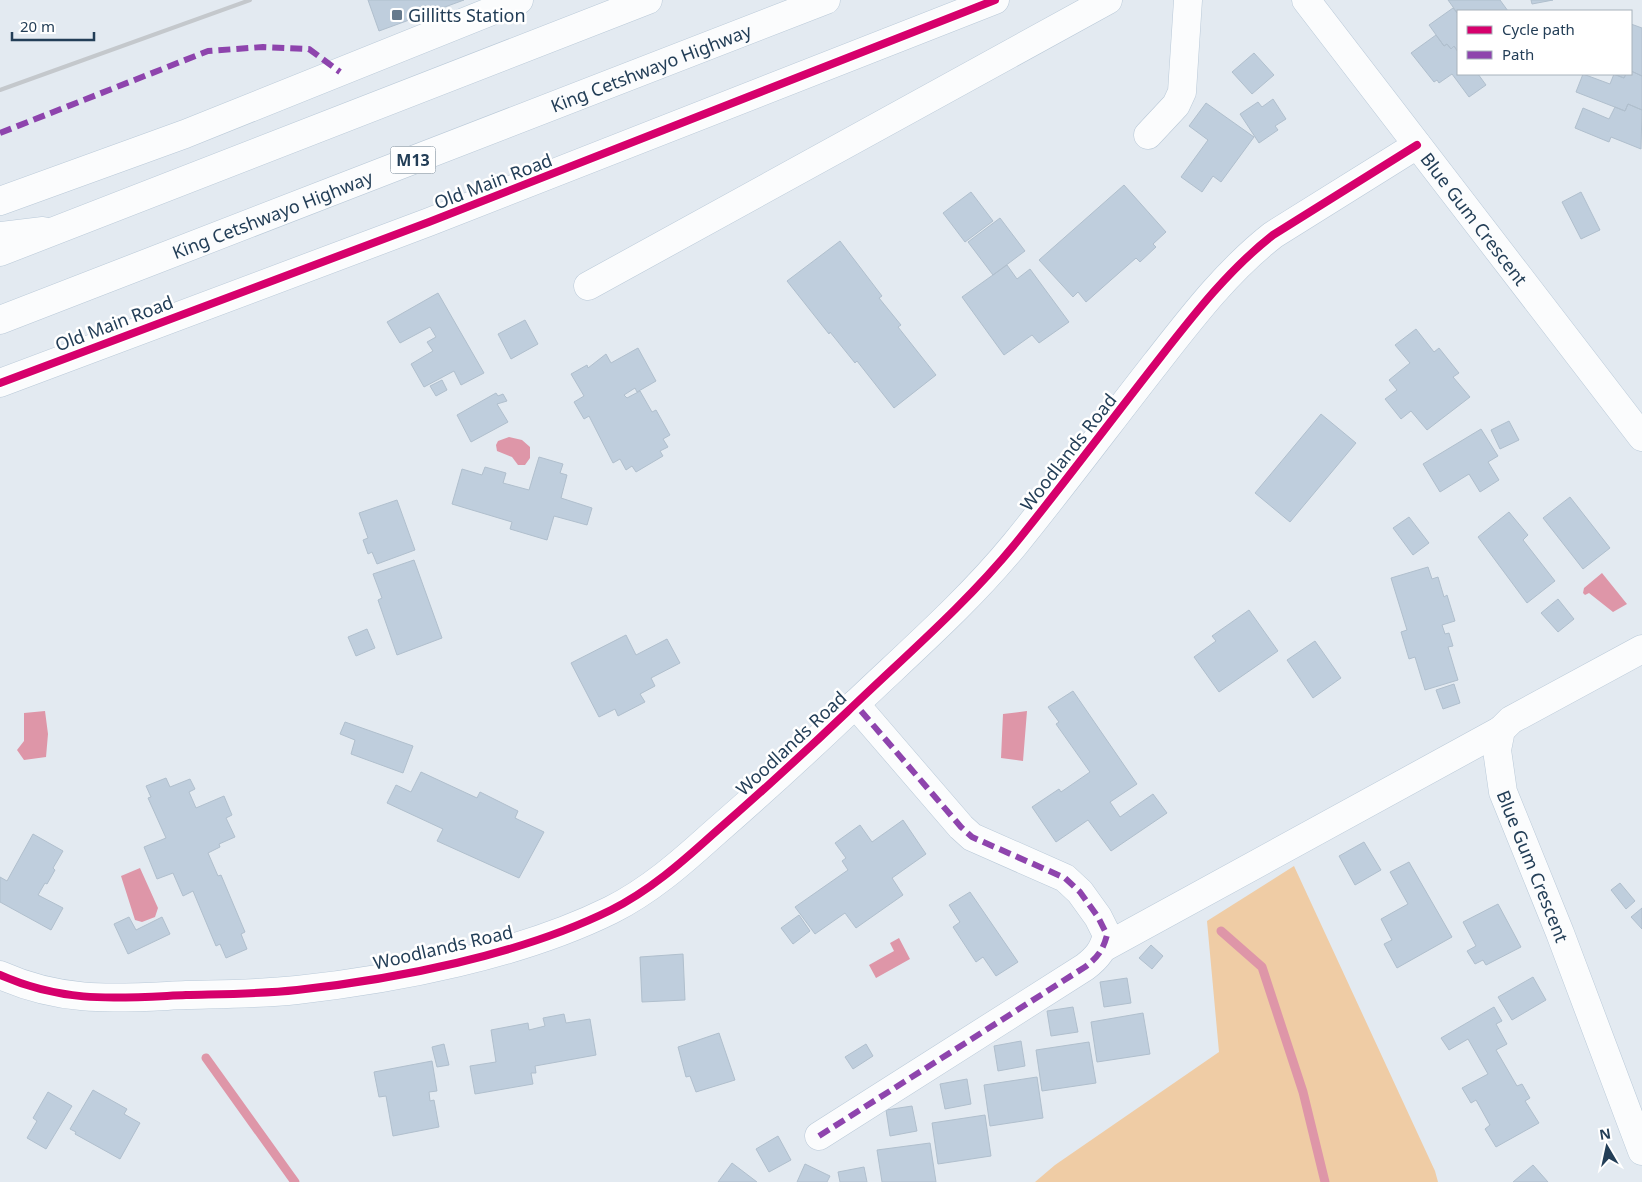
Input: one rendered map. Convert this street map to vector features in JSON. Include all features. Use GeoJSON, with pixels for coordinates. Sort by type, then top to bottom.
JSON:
{"type":"FeatureCollection","features":[{"type":"Feature","properties":{"kind":"main road"},"geometry":{"type":"LineString","coordinates":[[0,201],[185,134],[519,0]]}},
{"type":"Feature","properties":{"kind":"main road"},"geometry":{"type":"LineString","coordinates":[[0,252],[648,0]]}},
{"type":"Feature","properties":{"kind":"main road","name":"King Cetshwayo Highway"},"geometry":{"type":"LineString","coordinates":[[0,320],[826,0]]}},
{"type":"Feature","properties":{"kind":"main road","name":"Old Main Road"},"geometry":{"type":"LineString","coordinates":[[0,383],[179,314],[429,222],[995,0]]}},
{"type":"Feature","properties":{"kind":"main road"},"geometry":{"type":"LineString","coordinates":[[588,286],[1108,0]]}},
{"type":"Feature","properties":{"kind":"main road"},"geometry":{"type":"LineString","coordinates":[[1148,135],[1176,105],[1182,92],[1188,0]]}},
{"type":"Feature","properties":{"kind":"main road","name":"Blue Gum Crescent"},"geometry":{"type":"LineString","coordinates":[[1306,0],[1642,437]]}},
{"type":"Feature","properties":{"kind":"main road","name":"Woodlands Road"},"geometry":{"type":"LineString","coordinates":[[0,975],[45,992],[90,998],[282,991],[368,980],[446,964],[523,944],[612,909],[660,879],[782,773],[989,573],[1191,318],[1231,272],[1273,235],[1417,145]]}},
{"type":"Feature","properties":{"kind":"main road"},"geometry":{"type":"LineString","coordinates":[[0,236],[61,229]]}},
{"type":"Feature","properties":{"kind":"main road"},"geometry":{"type":"LineString","coordinates":[[1103,948],[1501,730],[1524,713],[1642,649]]}},
{"type":"Feature","properties":{"kind":"main road"},"geometry":{"type":"LineString","coordinates":[[819,1136],[1084,967],[1098,957],[1107,935],[1098,917],[1080,892],[1056,873],[1014,857],[972,837],[855,704]]}},
{"type":"Feature","properties":{"kind":"main road","name":"Blue Gum Crescent"},"geometry":{"type":"LineString","coordinates":[[1501,730],[1497,750],[1503,792],[1560,933],[1642,1151]]}},
{"type":"Feature","properties":{"kind":"shaded area"},"geometry":{"type":"Polygon","coordinates":[[[509,437],[522,440],[530,447],[530,458],[525,465],[518,465],[512,457],[497,451],[496,445],[498,441],[509,437]]]}},
{"type":"Feature","properties":{"kind":"shaded area"},"geometry":{"type":"Polygon","coordinates":[[[1602,573],[1627,604],[1613,612],[1589,593],[1585,595],[1583,593],[1584,588],[1602,573]]]}},
{"type":"Feature","properties":{"kind":"shaded area"},"geometry":{"type":"Polygon","coordinates":[[[45,711],[48,734],[46,757],[24,760],[17,750],[24,741],[24,713],[45,711]]]}},
{"type":"Feature","properties":{"kind":"shaded area"},"geometry":{"type":"Polygon","coordinates":[[[1027,711],[1023,761],[1001,758],[1003,714],[1027,711]]]}},
{"type":"Feature","properties":{"kind":"shaded area"},"geometry":{"type":"Polygon","coordinates":[[[1294,866],[1435,1171],[1438,1182],[1035,1182],[1055,1165],[1219,1052],[1207,921],[1294,866]]]}},
{"type":"Feature","properties":{"kind":"shaded area"},"geometry":{"type":"Polygon","coordinates":[[[140,868],[158,908],[155,917],[142,922],[135,920],[121,876],[140,868]]]}},
{"type":"Feature","properties":{"kind":"shaded area"},"geometry":{"type":"Polygon","coordinates":[[[899,938],[910,959],[876,978],[869,965],[894,951],[890,943],[899,938]]]}},
{"type":"Feature","properties":{"kind":"building","name":"Gillitts Station"},"geometry":{"type":"Polygon","coordinates":[[[368,0],[464,0],[379,31],[368,0]]]}},
{"type":"Feature","properties":{"kind":"building"},"geometry":{"type":"Polygon","coordinates":[[[1448,0],[1500,0],[1507,10],[1457,10],[1457,13],[1448,0]]]}},
{"type":"Feature","properties":{"kind":"building"},"geometry":{"type":"Polygon","coordinates":[[[1531,0],[1553,0],[1532,4],[1531,0]]]}},
{"type":"Feature","properties":{"kind":"building"},"geometry":{"type":"Polygon","coordinates":[[[1453,8],[1457,13],[1457,50],[1454,46],[1451,49],[1447,44],[1444,46],[1429,25],[1453,8]]]}},
{"type":"Feature","properties":{"kind":"building"},"geometry":{"type":"Polygon","coordinates":[[[1632,24],[1642,28],[1642,76],[1632,71],[1632,24]]]}},
{"type":"Feature","properties":{"kind":"building"},"geometry":{"type":"Polygon","coordinates":[[[1436,35],[1444,46],[1447,44],[1451,49],[1454,46],[1457,50],[1457,75],[1479,75],[1486,85],[1469,97],[1452,74],[1439,83],[1437,80],[1434,82],[1411,53],[1436,35]]]}},
{"type":"Feature","properties":{"kind":"building"},"geometry":{"type":"Polygon","coordinates":[[[1254,53],[1274,75],[1252,94],[1232,72],[1254,53]]]}},
{"type":"Feature","properties":{"kind":"building"},"geometry":{"type":"Polygon","coordinates":[[[1632,71],[1642,76],[1642,110],[1628,104],[1625,111],[1576,92],[1583,75],[1610,84],[1614,75],[1624,78],[1626,75],[1632,75],[1632,71]]]}},
{"type":"Feature","properties":{"kind":"building"},"geometry":{"type":"Polygon","coordinates":[[[1273,99],[1286,119],[1275,126],[1278,130],[1259,143],[1240,114],[1258,102],[1262,107],[1273,99]]]}},
{"type":"Feature","properties":{"kind":"building"},"geometry":{"type":"Polygon","coordinates":[[[1206,103],[1254,137],[1221,182],[1213,176],[1202,192],[1181,177],[1208,140],[1189,126],[1206,103]]]}},
{"type":"Feature","properties":{"kind":"building"},"geometry":{"type":"Polygon","coordinates":[[[1628,104],[1642,110],[1641,149],[1611,137],[1609,142],[1575,128],[1583,108],[1609,119],[1615,107],[1625,111],[1628,104]]]}},
{"type":"Feature","properties":{"kind":"building"},"geometry":{"type":"Polygon","coordinates":[[[1124,185],[1166,232],[1153,244],[1156,247],[1140,262],[1136,258],[1086,302],[1078,292],[1073,297],[1039,260],[1124,185]]]}},
{"type":"Feature","properties":{"kind":"building"},"geometry":{"type":"Polygon","coordinates":[[[971,192],[993,221],[965,242],[943,213],[971,192]]]}},
{"type":"Feature","properties":{"kind":"building"},"geometry":{"type":"Polygon","coordinates":[[[1581,192],[1600,230],[1581,239],[1562,202],[1581,192]]]}},
{"type":"Feature","properties":{"kind":"building"},"geometry":{"type":"Polygon","coordinates":[[[1000,218],[1025,251],[993,275],[968,242],[1000,218]]]}},
{"type":"Feature","properties":{"kind":"building"},"geometry":{"type":"Polygon","coordinates":[[[840,241],[882,296],[879,298],[901,325],[898,327],[936,375],[894,408],[857,361],[855,363],[830,332],[829,334],[787,281],[840,241]]]}},
{"type":"Feature","properties":{"kind":"building"},"geometry":{"type":"Polygon","coordinates":[[[1007,265],[1017,279],[1030,269],[1069,322],[1039,343],[1032,335],[1004,355],[962,297],[1007,265]]]}},
{"type":"Feature","properties":{"kind":"building"},"geometry":{"type":"Polygon","coordinates":[[[438,293],[484,373],[461,385],[454,371],[424,387],[411,364],[433,351],[427,342],[436,337],[430,327],[400,343],[387,322],[438,293]]]}},
{"type":"Feature","properties":{"kind":"building"},"geometry":{"type":"Polygon","coordinates":[[[525,320],[538,344],[511,359],[498,334],[525,320]]]}},
{"type":"Feature","properties":{"kind":"building"},"geometry":{"type":"Polygon","coordinates":[[[1416,329],[1434,352],[1439,348],[1459,373],[1453,377],[1470,397],[1427,430],[1411,411],[1401,419],[1385,399],[1397,390],[1389,380],[1410,363],[1395,345],[1416,329]]]}},
{"type":"Feature","properties":{"kind":"building"},"geometry":{"type":"Polygon","coordinates":[[[638,348],[656,381],[637,392],[635,388],[624,395],[627,398],[640,391],[652,412],[656,410],[670,435],[663,439],[668,447],[660,451],[663,456],[636,472],[632,466],[626,470],[620,459],[613,463],[589,416],[584,419],[574,402],[584,396],[571,374],[587,365],[588,368],[606,354],[611,363],[638,348]]]}},
{"type":"Feature","properties":{"kind":"building"},"geometry":{"type":"Polygon","coordinates":[[[442,380],[447,390],[436,396],[430,386],[442,380]]]}},
{"type":"Feature","properties":{"kind":"building"},"geometry":{"type":"Polygon","coordinates":[[[496,393],[498,396],[503,394],[507,401],[497,404],[508,422],[471,442],[457,415],[496,393]]]}},
{"type":"Feature","properties":{"kind":"building"},"geometry":{"type":"Polygon","coordinates":[[[1321,414],[1356,443],[1290,522],[1255,493],[1321,414]]]}},
{"type":"Feature","properties":{"kind":"building"},"geometry":{"type":"Polygon","coordinates":[[[1509,421],[1519,440],[1500,449],[1491,430],[1509,421]]]}},
{"type":"Feature","properties":{"kind":"building"},"geometry":{"type":"Polygon","coordinates":[[[1481,429],[1498,456],[1488,462],[1499,480],[1480,492],[1469,474],[1440,492],[1423,464],[1481,429]]]}},
{"type":"Feature","properties":{"kind":"building"},"geometry":{"type":"Polygon","coordinates":[[[539,457],[563,464],[560,473],[567,475],[561,498],[592,508],[587,525],[554,516],[547,540],[510,529],[512,522],[452,504],[462,469],[482,475],[485,467],[506,473],[503,483],[529,490],[539,457]]]}},
{"type":"Feature","properties":{"kind":"building"},"geometry":{"type":"Polygon","coordinates":[[[1570,497],[1610,548],[1583,569],[1543,518],[1570,497]]]}},
{"type":"Feature","properties":{"kind":"building"},"geometry":{"type":"Polygon","coordinates":[[[397,500],[415,550],[377,564],[372,552],[368,554],[363,540],[368,538],[359,513],[397,500]]]}},
{"type":"Feature","properties":{"kind":"building"},"geometry":{"type":"Polygon","coordinates":[[[1509,512],[1528,535],[1523,540],[1555,581],[1527,603],[1478,537],[1509,512]]]}},
{"type":"Feature","properties":{"kind":"building"},"geometry":{"type":"Polygon","coordinates":[[[1409,517],[1429,543],[1413,555],[1393,528],[1409,517]]]}},
{"type":"Feature","properties":{"kind":"building"},"geometry":{"type":"Polygon","coordinates":[[[414,560],[442,638],[397,655],[378,600],[382,598],[373,574],[414,560]]]}},
{"type":"Feature","properties":{"kind":"building"},"geometry":{"type":"Polygon","coordinates":[[[1428,567],[1432,579],[1438,577],[1444,597],[1447,595],[1455,621],[1442,625],[1445,634],[1449,633],[1453,646],[1448,647],[1458,680],[1425,690],[1415,657],[1409,659],[1401,632],[1407,630],[1391,578],[1428,567]]]}},
{"type":"Feature","properties":{"kind":"building"},"geometry":{"type":"Polygon","coordinates":[[[1558,599],[1574,619],[1558,632],[1541,613],[1558,599]]]}},
{"type":"Feature","properties":{"kind":"building"},"geometry":{"type":"Polygon","coordinates":[[[1249,610],[1278,651],[1219,692],[1194,657],[1216,641],[1212,636],[1249,610]]]}},
{"type":"Feature","properties":{"kind":"building"},"geometry":{"type":"Polygon","coordinates":[[[367,629],[375,648],[356,656],[348,637],[367,629]]]}},
{"type":"Feature","properties":{"kind":"building"},"geometry":{"type":"Polygon","coordinates":[[[626,635],[636,655],[667,639],[680,663],[651,678],[655,686],[640,694],[645,702],[618,716],[615,709],[599,717],[571,663],[626,635]]]}},
{"type":"Feature","properties":{"kind":"building"},"geometry":{"type":"Polygon","coordinates":[[[1315,641],[1341,678],[1313,698],[1287,660],[1315,641]]]}},
{"type":"Feature","properties":{"kind":"building"},"geometry":{"type":"Polygon","coordinates":[[[1454,684],[1460,703],[1443,709],[1436,690],[1454,684]]]}},
{"type":"Feature","properties":{"kind":"building"},"geometry":{"type":"Polygon","coordinates":[[[1073,691],[1137,784],[1110,802],[1120,817],[1153,794],[1167,813],[1111,851],[1088,820],[1056,842],[1032,807],[1059,789],[1061,792],[1090,772],[1056,724],[1059,722],[1048,707],[1073,691]]]}},
{"type":"Feature","properties":{"kind":"building"},"geometry":{"type":"Polygon","coordinates":[[[345,722],[413,746],[403,773],[351,754],[355,740],[340,734],[345,722]]]}},
{"type":"Feature","properties":{"kind":"building"},"geometry":{"type":"Polygon","coordinates":[[[421,772],[477,798],[480,792],[518,811],[515,818],[544,832],[519,878],[437,841],[443,829],[387,803],[396,785],[411,792],[421,772]]]}},
{"type":"Feature","properties":{"kind":"building"},"geometry":{"type":"Polygon","coordinates":[[[166,778],[170,787],[190,779],[195,789],[189,792],[196,808],[224,796],[232,815],[226,818],[235,837],[219,844],[220,847],[208,853],[218,876],[221,875],[245,932],[241,934],[247,949],[226,958],[220,944],[216,946],[193,891],[183,896],[173,873],[157,879],[144,847],[166,838],[148,798],[151,797],[146,786],[166,778]]]}},
{"type":"Feature","properties":{"kind":"building"},"geometry":{"type":"Polygon","coordinates":[[[903,820],[926,854],[892,878],[903,895],[856,928],[845,913],[815,934],[795,907],[848,870],[842,861],[846,858],[835,843],[860,825],[872,842],[903,820]]]}},
{"type":"Feature","properties":{"kind":"building"},"geometry":{"type":"Polygon","coordinates":[[[33,834],[63,851],[53,868],[55,870],[38,895],[63,908],[51,930],[0,902],[0,877],[7,881],[33,834]]]}},
{"type":"Feature","properties":{"kind":"building"},"geometry":{"type":"Polygon","coordinates":[[[1364,842],[1381,870],[1355,885],[1339,856],[1364,842]]]}},
{"type":"Feature","properties":{"kind":"building"},"geometry":{"type":"Polygon","coordinates":[[[1409,862],[1452,937],[1397,968],[1384,944],[1392,940],[1381,919],[1408,904],[1390,872],[1409,862]]]}},
{"type":"Feature","properties":{"kind":"building"},"geometry":{"type":"Polygon","coordinates":[[[1620,883],[1635,901],[1626,909],[1611,890],[1620,883]]]}},
{"type":"Feature","properties":{"kind":"building"},"geometry":{"type":"Polygon","coordinates":[[[970,892],[1018,962],[996,976],[983,957],[976,962],[953,927],[960,922],[949,905],[970,892]]]}},
{"type":"Feature","properties":{"kind":"building"},"geometry":{"type":"Polygon","coordinates":[[[1498,904],[1521,947],[1486,965],[1483,960],[1475,964],[1467,951],[1476,946],[1463,922],[1498,904]]]}},
{"type":"Feature","properties":{"kind":"building"},"geometry":{"type":"Polygon","coordinates":[[[1642,908],[1642,929],[1631,917],[1642,908]]]}},
{"type":"Feature","properties":{"kind":"building"},"geometry":{"type":"Polygon","coordinates":[[[799,915],[810,931],[793,944],[781,928],[799,915]]]}},
{"type":"Feature","properties":{"kind":"building"},"geometry":{"type":"Polygon","coordinates":[[[129,917],[136,930],[162,917],[170,934],[128,954],[114,924],[129,917]]]}},
{"type":"Feature","properties":{"kind":"building"},"geometry":{"type":"Polygon","coordinates":[[[1151,945],[1163,956],[1152,969],[1139,958],[1151,945]]]}},
{"type":"Feature","properties":{"kind":"building"},"geometry":{"type":"Polygon","coordinates":[[[683,954],[685,1000],[642,1002],[640,957],[683,954]]]}},
{"type":"Feature","properties":{"kind":"building"},"geometry":{"type":"Polygon","coordinates":[[[1533,977],[1546,1000],[1512,1020],[1498,997],[1533,977]]]}},
{"type":"Feature","properties":{"kind":"building"},"geometry":{"type":"Polygon","coordinates":[[[1127,978],[1131,1003],[1104,1007],[1100,982],[1127,978]]]}},
{"type":"Feature","properties":{"kind":"building"},"geometry":{"type":"Polygon","coordinates":[[[1073,1007],[1078,1032],[1051,1036],[1047,1011],[1073,1007]]]}},
{"type":"Feature","properties":{"kind":"building"},"geometry":{"type":"Polygon","coordinates":[[[1494,1007],[1502,1021],[1496,1024],[1507,1044],[1496,1050],[1517,1086],[1522,1084],[1530,1098],[1525,1101],[1539,1123],[1496,1147],[1485,1129],[1490,1125],[1476,1100],[1471,1103],[1462,1088],[1488,1074],[1468,1039],[1449,1050],[1441,1038],[1494,1007]]]}},
{"type":"Feature","properties":{"kind":"building"},"geometry":{"type":"Polygon","coordinates":[[[1143,1013],[1150,1054],[1097,1062],[1091,1022],[1143,1013]]]}},
{"type":"Feature","properties":{"kind":"building"},"geometry":{"type":"Polygon","coordinates":[[[564,1014],[566,1023],[590,1019],[596,1055],[535,1066],[536,1073],[531,1073],[533,1084],[475,1094],[470,1066],[496,1062],[491,1030],[528,1023],[529,1030],[545,1026],[543,1018],[564,1014]]]}},
{"type":"Feature","properties":{"kind":"building"},"geometry":{"type":"Polygon","coordinates":[[[719,1033],[735,1080],[696,1092],[690,1076],[686,1077],[678,1047],[719,1033]]]}},
{"type":"Feature","properties":{"kind":"building"},"geometry":{"type":"Polygon","coordinates":[[[1021,1041],[1025,1066],[998,1071],[994,1046],[1021,1041]]]}},
{"type":"Feature","properties":{"kind":"building"},"geometry":{"type":"Polygon","coordinates":[[[1089,1042],[1096,1083],[1042,1091],[1036,1050],[1089,1042]]]}},
{"type":"Feature","properties":{"kind":"building"},"geometry":{"type":"Polygon","coordinates":[[[444,1044],[449,1065],[437,1067],[432,1047],[444,1044]]]}},
{"type":"Feature","properties":{"kind":"building"},"geometry":{"type":"Polygon","coordinates":[[[866,1044],[873,1056],[853,1069],[845,1057],[866,1044]]]}},
{"type":"Feature","properties":{"kind":"building"},"geometry":{"type":"Polygon","coordinates":[[[432,1061],[437,1091],[429,1092],[430,1101],[434,1100],[439,1127],[393,1136],[386,1096],[379,1097],[374,1072],[432,1061]]]}},
{"type":"Feature","properties":{"kind":"building"},"geometry":{"type":"Polygon","coordinates":[[[1037,1077],[1043,1118],[990,1126],[984,1085],[1037,1077]]]}},
{"type":"Feature","properties":{"kind":"building"},"geometry":{"type":"Polygon","coordinates":[[[967,1079],[971,1104],[945,1109],[940,1084],[967,1079]]]}},
{"type":"Feature","properties":{"kind":"building"},"geometry":{"type":"Polygon","coordinates":[[[93,1090],[127,1109],[124,1114],[140,1123],[120,1159],[75,1134],[76,1132],[70,1129],[93,1090]]]}},
{"type":"Feature","properties":{"kind":"building"},"geometry":{"type":"Polygon","coordinates":[[[48,1092],[72,1106],[46,1149],[27,1138],[37,1121],[33,1118],[48,1092]]]}},
{"type":"Feature","properties":{"kind":"building"},"geometry":{"type":"Polygon","coordinates":[[[912,1106],[917,1131],[890,1136],[886,1110],[912,1106]]]}},
{"type":"Feature","properties":{"kind":"building"},"geometry":{"type":"Polygon","coordinates":[[[985,1115],[991,1156],[938,1164],[932,1123],[985,1115]]]}},
{"type":"Feature","properties":{"kind":"building"},"geometry":{"type":"Polygon","coordinates":[[[778,1136],[791,1160],[769,1172],[756,1149],[778,1136]]]}},
{"type":"Feature","properties":{"kind":"building"},"geometry":{"type":"Polygon","coordinates":[[[930,1143],[936,1182],[882,1182],[877,1150],[930,1143]]]}},
{"type":"Feature","properties":{"kind":"building"},"geometry":{"type":"Polygon","coordinates":[[[732,1163],[757,1182],[718,1182],[732,1163]]]}},
{"type":"Feature","properties":{"kind":"building"},"geometry":{"type":"Polygon","coordinates":[[[805,1164],[830,1176],[827,1182],[797,1182],[805,1164]]]}},
{"type":"Feature","properties":{"kind":"building"},"geometry":{"type":"Polygon","coordinates":[[[1533,1165],[1548,1182],[1513,1182],[1533,1165]]]}},
{"type":"Feature","properties":{"kind":"building"},"geometry":{"type":"Polygon","coordinates":[[[864,1167],[867,1182],[840,1182],[838,1172],[864,1167]]]}},
{"type":"Feature","properties":{"kind":"waterway"},"geometry":{"type":"LineString","coordinates":[[1221,931],[1262,967],[1303,1092],[1325,1182]]}},
{"type":"Feature","properties":{"kind":"waterway"},"geometry":{"type":"LineString","coordinates":[[206,1058],[295,1182]]}},
{"type":"Feature","properties":{"kind":"railway"},"geometry":{"type":"LineString","coordinates":[[0,90],[250,0]]}},
{"type":"Feature","properties":{"kind":"marked path"},"geometry":{"type":"LineString","coordinates":[[0,133],[208,51],[263,47],[309,49],[340,72]]}},
{"type":"Feature","properties":{"kind":"marked path"},"geometry":{"type":"LineString","coordinates":[[819,1136],[1085,967],[1099,953],[1107,935],[1098,917],[1080,892],[1065,878],[972,837],[961,827],[855,704]]}},
{"type":"Feature","properties":{"kind":"cycle path"},"geometry":{"type":"LineString","coordinates":[[0,383],[429,222],[995,0]]}},
{"type":"Feature","properties":{"kind":"cycle path"},"geometry":{"type":"LineString","coordinates":[[0,975],[47,991],[92,997],[114,998],[297,990],[375,979],[457,963],[538,940],[575,926],[625,902],[676,866],[763,790],[912,651],[976,588],[1033,522],[1197,312],[1240,264],[1273,235],[1417,145]]}},
{"type":"Feature","properties":{"kind":"place","name":"Gillitts Station"},"geometry":{"type":"Point","coordinates":[397,15]}}]}
